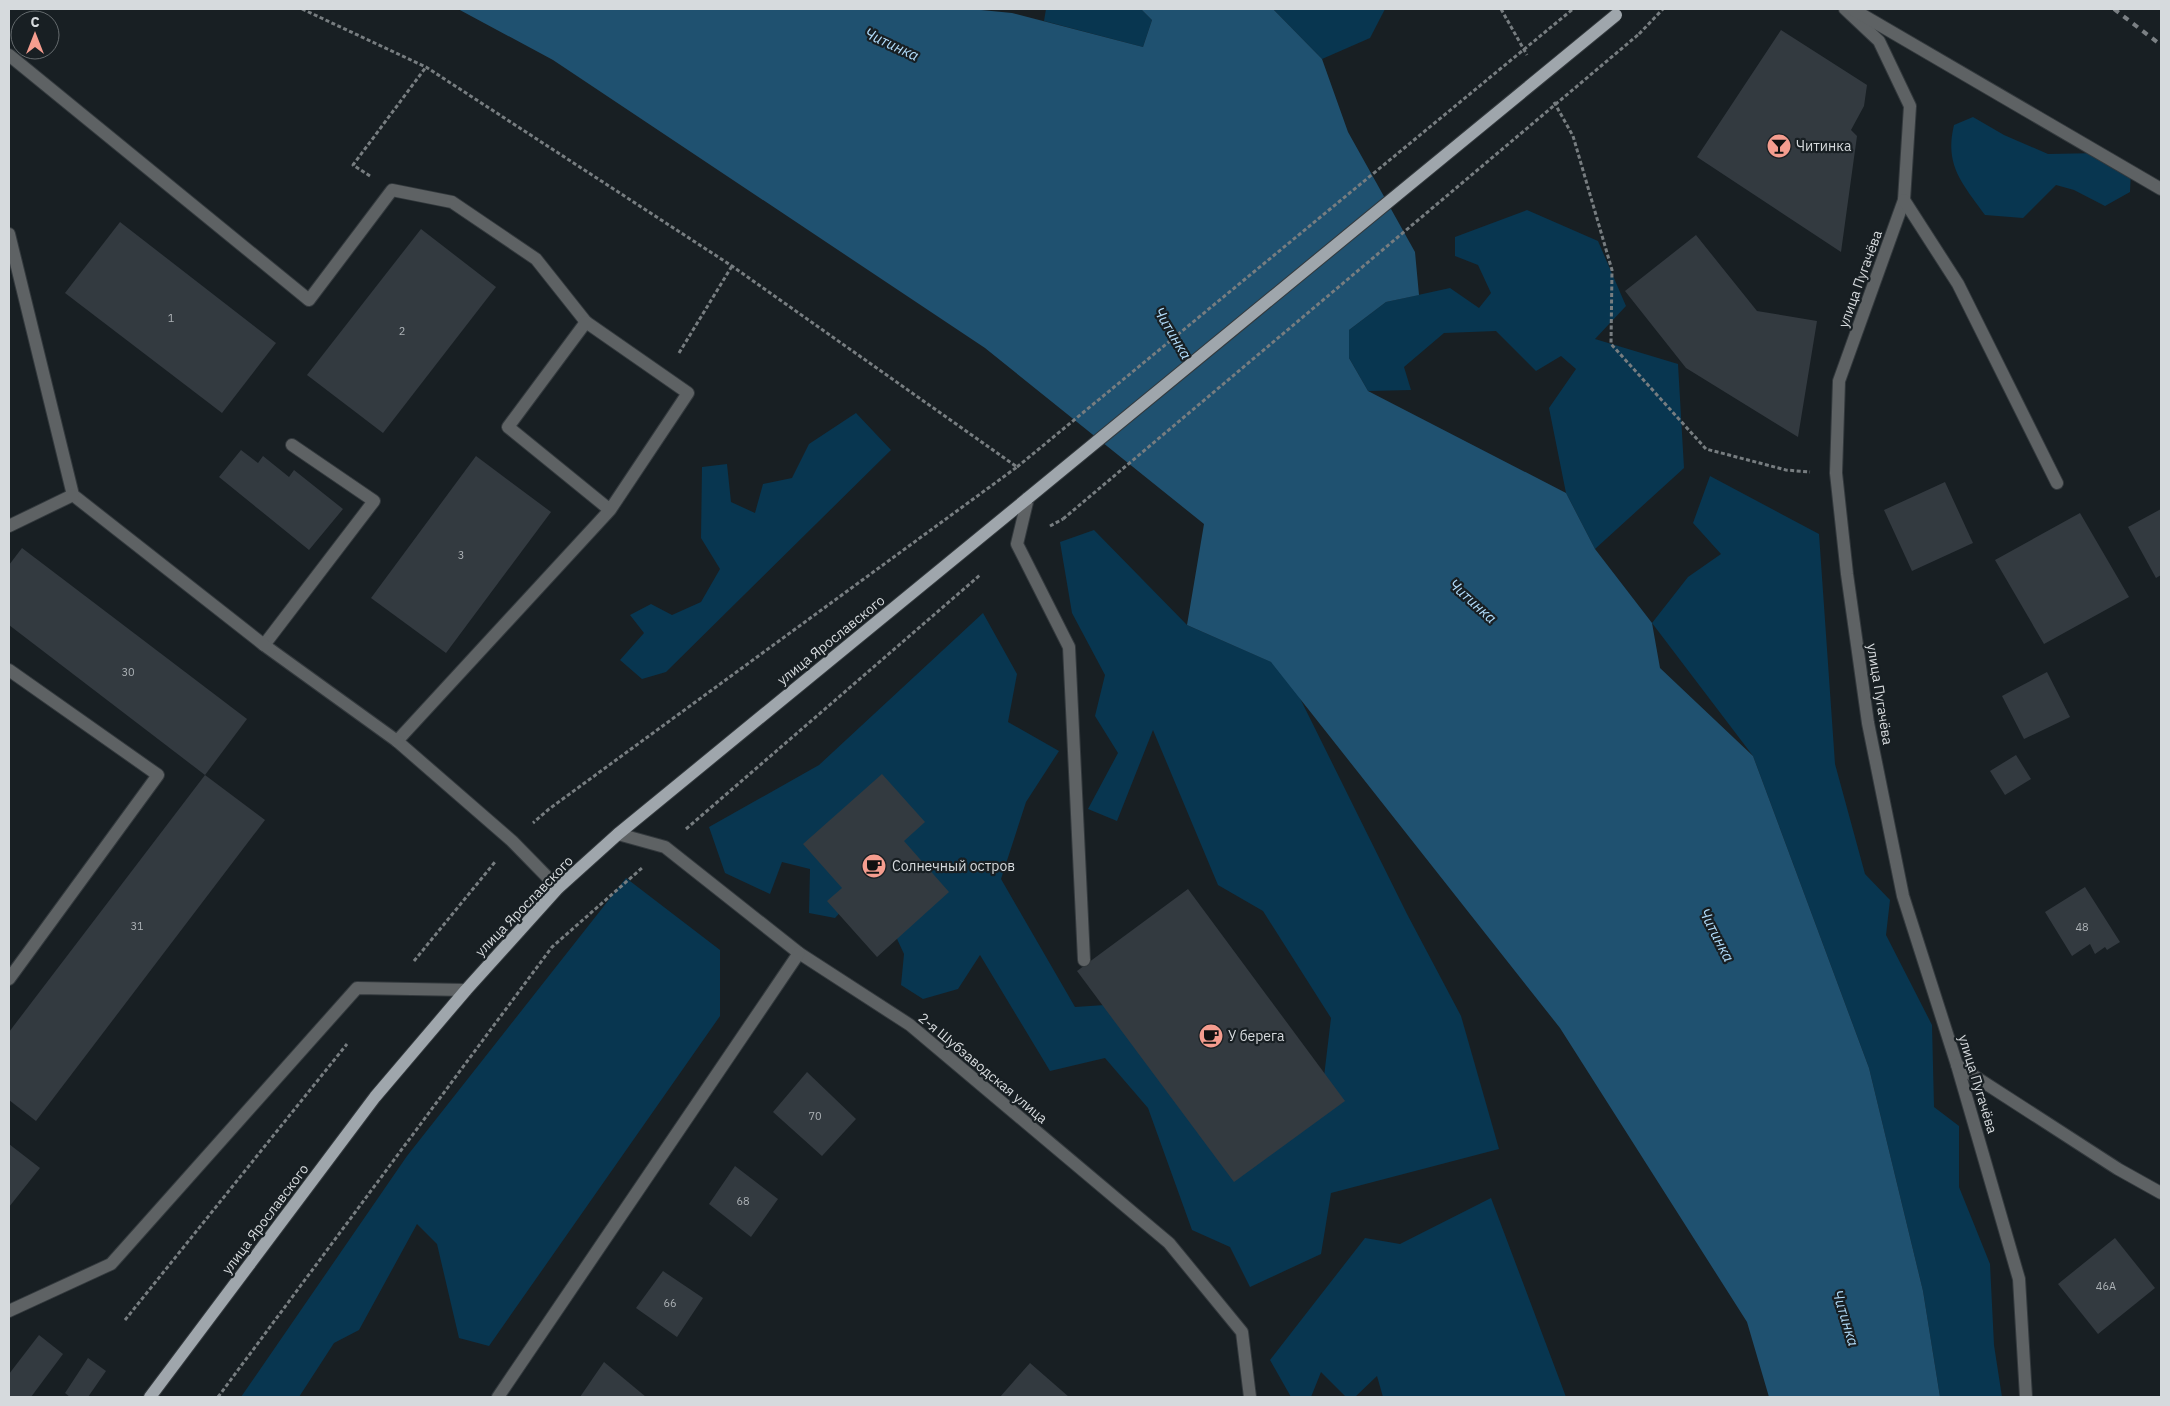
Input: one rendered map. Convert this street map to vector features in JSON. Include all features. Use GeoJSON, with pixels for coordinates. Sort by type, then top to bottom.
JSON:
{"type":"FeatureCollection","features":[{"type":"Feature","properties":{"kind":"main road","name":"улица Ярославского"},"geometry":{"type":"LineString","coordinates":[[150,1397],[375,1097],[466,990],[558,888],[618,834],[1620,12]]}},
{"type":"Feature","properties":{"kind":"street","name":"улица Пугачёва"},"geometry":{"type":"LineString","coordinates":[[1845,9],[1880,41],[1910,106],[1904,200],[1839,381],[1836,473],[1847,574],[1868,722],[1901,886],[1957,1065],[2019,1279],[2026,1397]]}},
{"type":"Feature","properties":{"kind":"street"},"geometry":{"type":"LineString","coordinates":[[1852,9],[2151,181],[2161,189]]}},
{"type":"Feature","properties":{"kind":"street"},"geometry":{"type":"LineString","coordinates":[[9,55],[309,300],[392,190],[452,202],[536,259],[586,322],[688,394],[610,510],[397,741]]}},
{"type":"Feature","properties":{"kind":"street"},"geometry":{"type":"LineString","coordinates":[[1904,200],[1958,284],[2057,483]]}},
{"type":"Feature","properties":{"kind":"street"},"geometry":{"type":"LineString","coordinates":[[9,234],[73,495],[264,645],[397,741],[512,841],[558,888]]}},
{"type":"Feature","properties":{"kind":"street"},"geometry":{"type":"LineString","coordinates":[[586,322],[508,427],[610,510]]}},
{"type":"Feature","properties":{"kind":"street"},"geometry":{"type":"LineString","coordinates":[[264,645],[374,500],[292,445]]}},
{"type":"Feature","properties":{"kind":"street"},"geometry":{"type":"LineString","coordinates":[[9,526],[73,495]]}},
{"type":"Feature","properties":{"kind":"street"},"geometry":{"type":"LineString","coordinates":[[1028,498],[1017,544],[1069,647],[1084,960]]}},
{"type":"Feature","properties":{"kind":"street"},"geometry":{"type":"LineString","coordinates":[[9,670],[158,775],[9,979]]}},
{"type":"Feature","properties":{"kind":"street","name":"2-я Шубзаводская улица"},"geometry":{"type":"LineString","coordinates":[[618,834],[665,847],[799,953],[910,1026],[1169,1243],[1242,1332],[1250,1397]]}},
{"type":"Feature","properties":{"kind":"street"},"geometry":{"type":"LineString","coordinates":[[498,1397],[799,953]]}},
{"type":"Feature","properties":{"kind":"street"},"geometry":{"type":"LineString","coordinates":[[9,1312],[110,1264],[357,988],[466,990]]}},
{"type":"Feature","properties":{"kind":"street"},"geometry":{"type":"LineString","coordinates":[[1957,1065],[2118,1169],[2161,1193]]}},
{"type":"Feature","properties":{"kind":"path"},"geometry":{"type":"LineString","coordinates":[[302,9],[426,67],[732,266],[1017,467],[1573,9]]}},
{"type":"Feature","properties":{"kind":"path"},"geometry":{"type":"LineString","coordinates":[[1501,9],[1530,60]]}},
{"type":"Feature","properties":{"kind":"path"},"geometry":{"type":"LineString","coordinates":[[218,1397],[552,947],[665,847],[1017,544],[1063,519],[1639,34],[1663,9]]}},
{"type":"Feature","properties":{"kind":"path"},"geometry":{"type":"LineString","coordinates":[[392,190],[353,165],[426,67]]}},
{"type":"Feature","properties":{"kind":"path"},"geometry":{"type":"LineString","coordinates":[[1554,102],[1573,136],[1612,270],[1611,344],[1706,449],[1786,470],[1836,473]]}},
{"type":"Feature","properties":{"kind":"path"},"geometry":{"type":"LineString","coordinates":[[664,376],[732,266]]}},
{"type":"Feature","properties":{"kind":"shaded area"},"geometry":{"type":"Polygon","coordinates":[[[1046,9],[1141,9],[1152,20],[1143,47],[1044,21],[1046,9]]]}},
{"type":"Feature","properties":{"kind":"shaded area"},"geometry":{"type":"Polygon","coordinates":[[[1273,9],[1385,9],[1370,38],[1322,59],[1273,9]]]}},
{"type":"Feature","properties":{"kind":"shaded area"},"geometry":{"type":"Polygon","coordinates":[[[1973,117],[2004,135],[2048,154],[2101,153],[2131,170],[2130,192],[2105,206],[2074,190],[2056,185],[2023,218],[1985,215],[1963,184],[1954,163],[1952,152],[1954,125],[1973,117]]]}},
{"type":"Feature","properties":{"kind":"shaded area"},"geometry":{"type":"Polygon","coordinates":[[[1527,210],[1598,241],[1626,306],[1595,339],[1678,364],[1684,468],[1595,549],[1566,493],[1549,408],[1576,369],[1561,356],[1536,371],[1496,331],[1444,333],[1404,367],[1411,390],[1368,391],[1349,358],[1349,330],[1386,302],[1450,288],[1479,308],[1491,293],[1478,265],[1455,256],[1455,237],[1527,210]]]}},
{"type":"Feature","properties":{"kind":"shaded area"},"geometry":{"type":"Polygon","coordinates":[[[856,413],[891,450],[666,672],[642,679],[620,660],[644,633],[630,615],[651,604],[672,615],[701,602],[720,569],[701,538],[702,467],[727,464],[731,502],[755,513],[763,484],[792,478],[809,444],[856,413]]]}},
{"type":"Feature","properties":{"kind":"shaded area"},"geometry":{"type":"Polygon","coordinates":[[[1710,476],[1819,534],[1835,764],[1865,874],[1890,900],[1886,935],[1932,1025],[1934,1107],[1959,1126],[1959,1187],[1990,1264],[1994,1345],[2002,1397],[1940,1397],[1923,1291],[1869,1068],[1753,756],[1652,623],[1688,577],[1721,554],[1693,523],[1710,476]]]}},
{"type":"Feature","properties":{"kind":"shaded area"},"geometry":{"type":"Polygon","coordinates":[[[1094,530],[1187,625],[1285,668],[1407,914],[1461,1016],[1499,1149],[1331,1193],[1321,1254],[1250,1287],[1230,1247],[1192,1230],[1148,1108],[1105,1058],[1050,1071],[980,955],[958,989],[923,999],[901,985],[904,954],[886,915],[855,896],[835,918],[809,913],[810,869],[782,862],[770,894],[725,873],[709,827],[819,765],[983,613],[1017,674],[1008,722],[1059,751],[1026,802],[1001,879],[1075,1007],[1120,1004],[1320,1110],[1331,1018],[1263,911],[1218,885],[1153,730],[1117,821],[1088,809],[1118,753],[1095,716],[1105,675],[1072,613],[1060,542],[1094,530]]]}},
{"type":"Feature","properties":{"kind":"shaded area"},"geometry":{"type":"Polygon","coordinates":[[[626,878],[720,950],[720,1016],[489,1346],[459,1338],[437,1244],[417,1224],[359,1330],[334,1343],[299,1397],[241,1397],[407,1156],[626,878]]]}},
{"type":"Feature","properties":{"kind":"shaded area"},"geometry":{"type":"Polygon","coordinates":[[[1491,1198],[1566,1397],[1383,1397],[1377,1376],[1355,1397],[1346,1397],[1321,1372],[1311,1397],[1291,1397],[1270,1360],[1365,1238],[1400,1244],[1491,1198]]]}},
{"type":"Feature","properties":{"kind":"water","name":"Читинка"},"geometry":{"type":"Polygon","coordinates":[[[458,9],[971,9],[1012,13],[1143,47],[1152,20],[1141,9],[1273,9],[1322,59],[1348,132],[1415,252],[1419,295],[1386,302],[1349,330],[1349,358],[1368,391],[1566,493],[1595,549],[1652,623],[1660,668],[1753,756],[1869,1068],[1923,1291],[1940,1397],[1769,1397],[1747,1322],[1560,1028],[1271,662],[1187,625],[1204,524],[985,348],[553,60],[458,9]]]}},
{"type":"Feature","properties":{"kind":"building","name":"Читинка"},"geometry":{"type":"Polygon","coordinates":[[[1781,30],[1867,85],[1864,106],[1851,130],[1857,136],[1841,252],[1697,157],[1781,30]]]}},
{"type":"Feature","properties":{"kind":"building"},"geometry":{"type":"Polygon","coordinates":[[[120,222],[276,343],[222,413],[65,293],[120,222]]]}},
{"type":"Feature","properties":{"kind":"building"},"geometry":{"type":"Polygon","coordinates":[[[421,229],[496,287],[383,433],[307,375],[421,229]]]}},
{"type":"Feature","properties":{"kind":"building"},"geometry":{"type":"Polygon","coordinates":[[[1696,235],[1757,311],[1817,321],[1798,437],[1686,368],[1625,291],[1696,235]]]}},
{"type":"Feature","properties":{"kind":"building"},"geometry":{"type":"Polygon","coordinates":[[[241,450],[258,463],[263,456],[289,477],[294,470],[343,509],[309,550],[219,477],[241,450]]]}},
{"type":"Feature","properties":{"kind":"building"},"geometry":{"type":"Polygon","coordinates":[[[476,456],[551,512],[446,653],[371,598],[476,456]]]}},
{"type":"Feature","properties":{"kind":"building"},"geometry":{"type":"Polygon","coordinates":[[[1945,482],[1973,543],[1912,571],[1884,510],[1945,482]]]}},
{"type":"Feature","properties":{"kind":"building"},"geometry":{"type":"Polygon","coordinates":[[[2161,509],[2161,575],[2156,578],[2128,527],[2161,509]]]}},
{"type":"Feature","properties":{"kind":"building"},"geometry":{"type":"Polygon","coordinates":[[[2080,513],[2129,597],[2044,644],[1995,560],[2080,513]]]}},
{"type":"Feature","properties":{"kind":"building"},"geometry":{"type":"Polygon","coordinates":[[[22,548],[247,719],[205,775],[9,625],[9,565],[22,548]]]}},
{"type":"Feature","properties":{"kind":"building"},"geometry":{"type":"Polygon","coordinates":[[[2047,672],[2070,717],[2024,739],[2002,696],[2047,672]]]}},
{"type":"Feature","properties":{"kind":"building"},"geometry":{"type":"Polygon","coordinates":[[[2016,755],[2031,779],[2005,795],[1990,771],[2016,755]]]}},
{"type":"Feature","properties":{"kind":"building","name":"Солнечный остров"},"geometry":{"type":"Polygon","coordinates":[[[882,774],[925,822],[904,841],[949,892],[877,957],[827,901],[842,888],[803,844],[882,774]]]}},
{"type":"Feature","properties":{"kind":"building"},"geometry":{"type":"Polygon","coordinates":[[[205,775],[265,820],[36,1121],[9,1100],[9,1032],[205,775]]]}},
{"type":"Feature","properties":{"kind":"building"},"geometry":{"type":"Polygon","coordinates":[[[2085,887],[2120,942],[2107,950],[2105,947],[2095,954],[2090,944],[2072,956],[2045,912],[2085,887]]]}},
{"type":"Feature","properties":{"kind":"building","name":"У берега"},"geometry":{"type":"Polygon","coordinates":[[[1188,889],[1345,1101],[1234,1182],[1077,971],[1188,889]]]}},
{"type":"Feature","properties":{"kind":"building"},"geometry":{"type":"Polygon","coordinates":[[[807,1072],[856,1119],[822,1156],[773,1112],[807,1072]]]}},
{"type":"Feature","properties":{"kind":"building"},"geometry":{"type":"Polygon","coordinates":[[[9,1144],[40,1168],[9,1207],[9,1144]]]}},
{"type":"Feature","properties":{"kind":"building"},"geometry":{"type":"Polygon","coordinates":[[[735,1166],[778,1199],[751,1237],[709,1204],[735,1166]]]}},
{"type":"Feature","properties":{"kind":"building"},"geometry":{"type":"Polygon","coordinates":[[[2115,1238],[2155,1288],[2098,1334],[2058,1284],[2115,1238]]]}},
{"type":"Feature","properties":{"kind":"building"},"geometry":{"type":"Polygon","coordinates":[[[663,1271],[703,1298],[677,1337],[636,1308],[663,1271]]]}},
{"type":"Feature","properties":{"kind":"building"},"geometry":{"type":"Polygon","coordinates":[[[39,1335],[63,1354],[31,1397],[9,1397],[9,1374],[39,1335]]]}},
{"type":"Feature","properties":{"kind":"building"},"geometry":{"type":"Polygon","coordinates":[[[88,1358],[106,1371],[88,1397],[70,1397],[65,1393],[88,1358]]]}},
{"type":"Feature","properties":{"kind":"building"},"geometry":{"type":"Polygon","coordinates":[[[604,1362],[646,1397],[580,1397],[604,1362]]]}},
{"type":"Feature","properties":{"kind":"building"},"geometry":{"type":"Polygon","coordinates":[[[1030,1363],[1069,1397],[1000,1397],[1030,1363]]]}},
{"type":"Feature","properties":{"kind":"railway"},"geometry":{"type":"LineString","coordinates":[[2114,9],[2161,45]]}},
{"type":"Feature","properties":{"kind":"place","name":"Читинка"},"geometry":{"type":"Point","coordinates":[1779,146]}},
{"type":"Feature","properties":{"kind":"place","name":"Солнечный остров"},"geometry":{"type":"Point","coordinates":[874,866]}},
{"type":"Feature","properties":{"kind":"place","name":"У берега"},"geometry":{"type":"Point","coordinates":[1211,1036]}}]}
